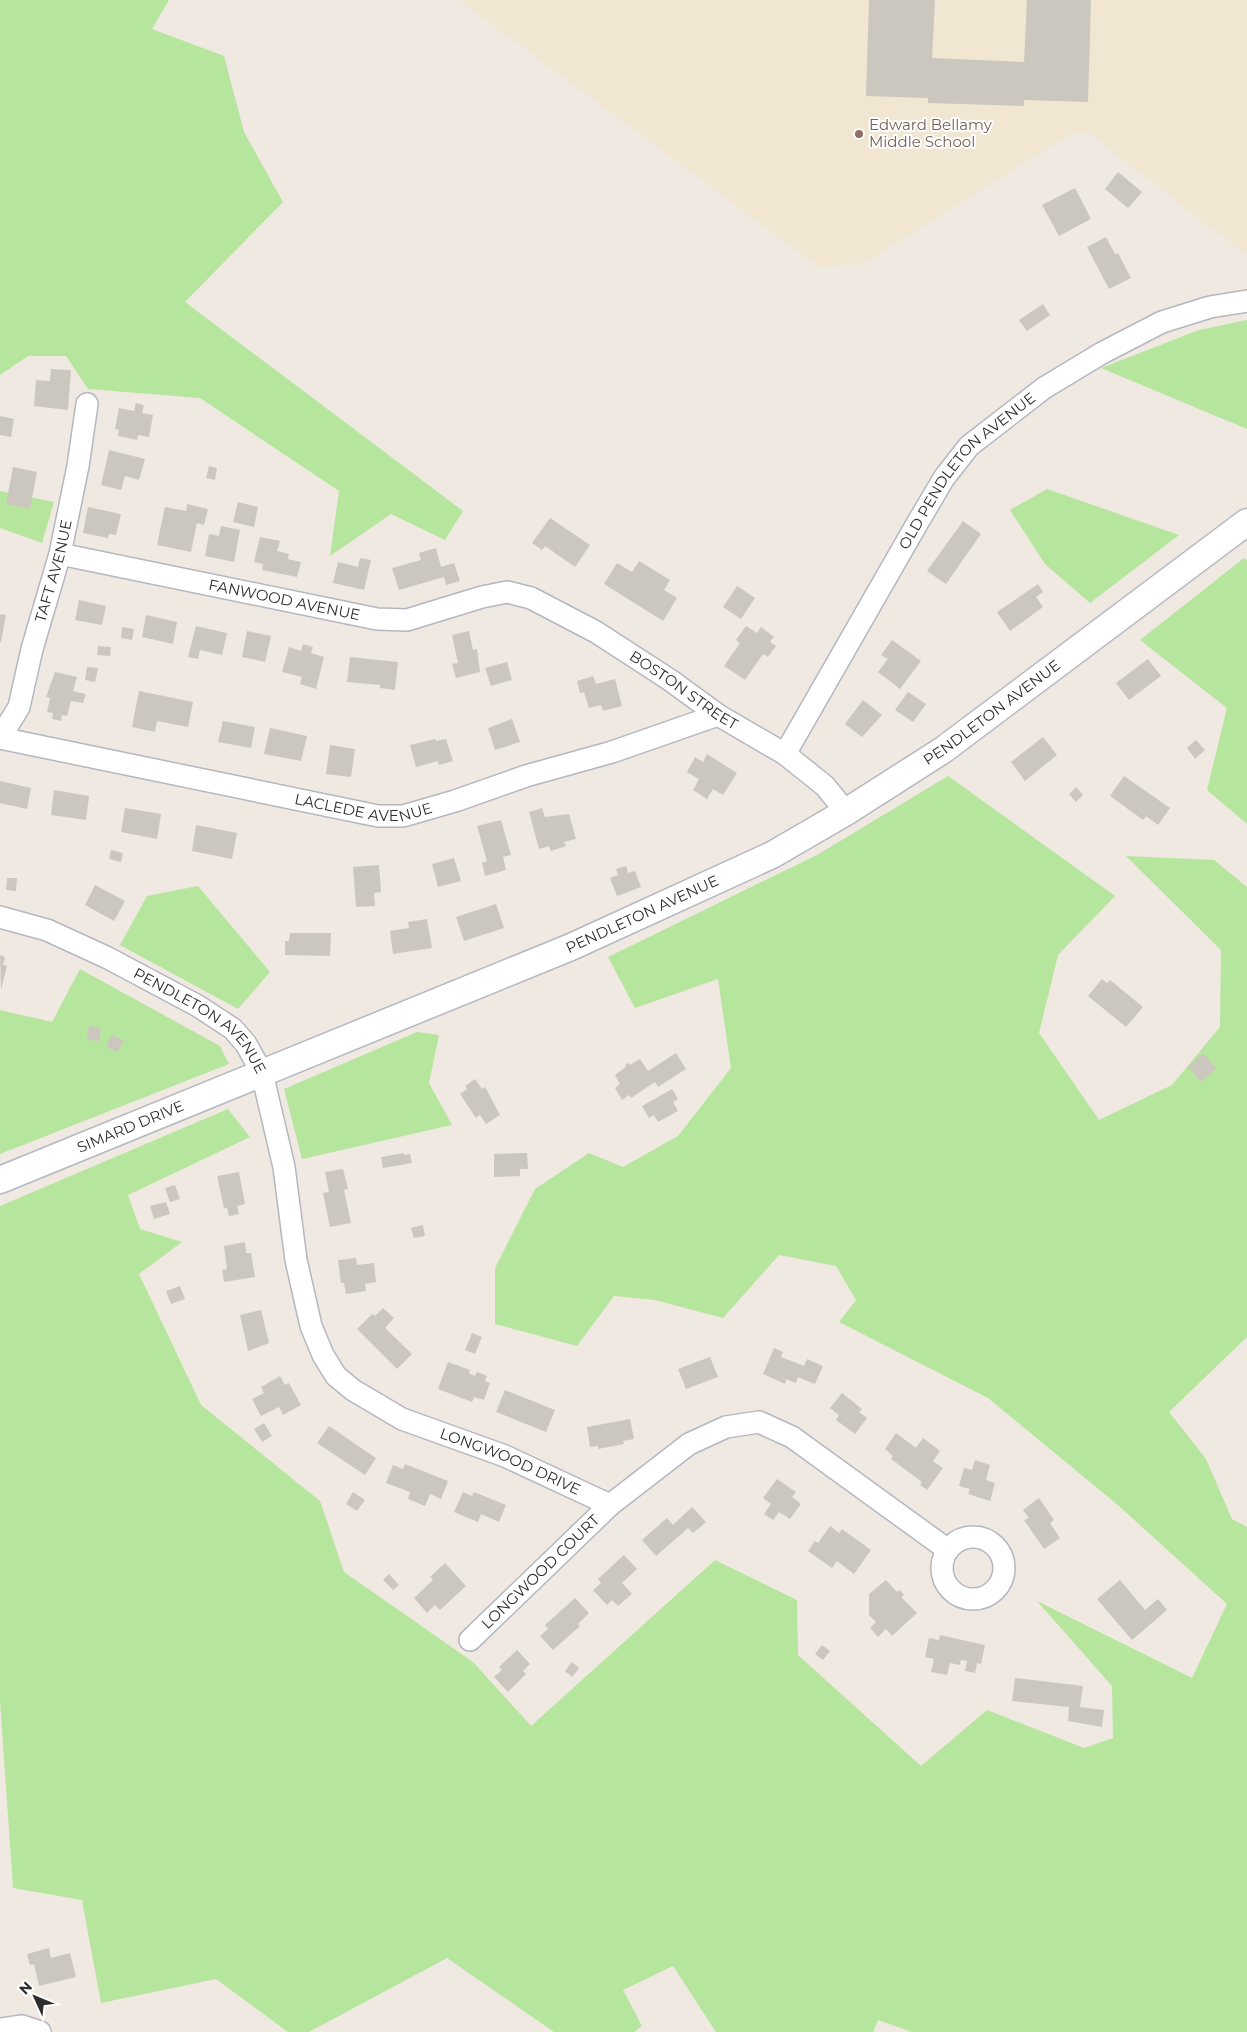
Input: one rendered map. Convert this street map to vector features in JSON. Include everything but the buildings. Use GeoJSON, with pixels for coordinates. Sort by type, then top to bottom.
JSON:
{"type":"FeatureCollection","features":[{"type":"Feature","properties":{"kind":"street","name":"OLD PENDLETON AVENUE"},"geometry":{"type":"LineString","coordinates":[[785,754],[926,507],[944,478],[969,446],[1044,388],[1102,353],[1162,322],[1210,307],[1247,301]]}},
{"type":"Feature","properties":{"kind":"street","name":"TAFT AVENUE"},"geometry":{"type":"LineString","coordinates":[[0,730],[8,725],[19,707],[32,649],[60,554],[78,466],[87,404]]}},
{"type":"Feature","properties":{"kind":"street","name":"PENDLETON AVENUE"},"geometry":{"type":"LineString","coordinates":[[0,917],[47,930],[108,958],[198,1006],[233,1029],[246,1044],[262,1073],[589,939],[772,855],[846,812],[942,750],[1136,607],[1247,522]]}},
{"type":"Feature","properties":{"kind":"street","name":"FANWOOD AVENUE"},"geometry":{"type":"LineString","coordinates":[[60,554],[377,619],[407,620],[482,597],[507,592]]}},
{"type":"Feature","properties":{"kind":"street","name":"BOSTON STREET"},"geometry":{"type":"LineString","coordinates":[[507,592],[531,598],[596,632],[670,680],[718,715],[785,754],[825,786],[846,812]]}},
{"type":"Feature","properties":{"kind":"street","name":"LACLEDE AVENUE"},"geometry":{"type":"LineString","coordinates":[[0,738],[378,816],[403,816],[526,776],[612,752],[718,715]]}},
{"type":"Feature","properties":{"kind":"street","name":"SIMARD DRIVE"},"geometry":{"type":"LineString","coordinates":[[0,1180],[262,1073]]}},
{"type":"Feature","properties":{"kind":"street","name":"LONGWOOD DRIVE"},"geometry":{"type":"LineString","coordinates":[[262,1073],[284,1167],[296,1260],[311,1326],[323,1355],[336,1376],[353,1390],[402,1419],[505,1456],[610,1505]]}},
{"type":"Feature","properties":{"kind":"street"},"geometry":{"type":"LineString","coordinates":[[610,1505],[689,1444],[726,1427],[759,1422],[792,1437],[948,1550]]}},
{"type":"Feature","properties":{"kind":"street","name":"LONGWOOD COURT"},"geometry":{"type":"LineString","coordinates":[[470,1640],[610,1505]]}},
{"type":"Feature","properties":{"kind":"street"},"geometry":{"type":"LineString","coordinates":[[0,2029],[22,2026],[40,2032]]}},
{"type":"Feature","properties":{"kind":"shaded area","name":"Edward Bellamy Middle School"},"geometry":{"type":"Polygon","coordinates":[[[459,0],[1247,0],[1247,256],[1088,132],[1069,135],[863,264],[819,267],[459,0]]]}},
{"type":"Feature","properties":{"kind":"green space"},"geometry":{"type":"Polygon","coordinates":[[[0,0],[169,0],[152,29],[224,56],[244,132],[283,202],[185,302],[463,511],[445,540],[391,514],[330,556],[339,491],[200,398],[88,389],[66,356],[28,356],[0,375],[0,0]]]}},
{"type":"Feature","properties":{"kind":"green space"},"geometry":{"type":"Polygon","coordinates":[[[1247,320],[1247,429],[1101,368],[1199,330],[1247,320]]]}},
{"type":"Feature","properties":{"kind":"green space"},"geometry":{"type":"Polygon","coordinates":[[[1047,489],[1179,535],[1090,603],[1045,564],[1010,510],[1047,489]]]}},
{"type":"Feature","properties":{"kind":"green space"},"geometry":{"type":"Polygon","coordinates":[[[0,491],[54,502],[42,543],[0,528],[0,491]]]}},
{"type":"Feature","properties":{"kind":"green space"},"geometry":{"type":"Polygon","coordinates":[[[1244,558],[1247,560],[1247,824],[1207,790],[1227,708],[1140,640],[1244,558]]]}},
{"type":"Feature","properties":{"kind":"green space"},"geometry":{"type":"Polygon","coordinates":[[[948,776],[1115,896],[1058,955],[1039,1033],[1099,1120],[1172,1085],[1220,1027],[1221,950],[1126,856],[1214,860],[1247,887],[1247,1337],[1169,1412],[1206,1459],[1232,1519],[1247,1527],[1247,2032],[912,2032],[878,2020],[873,2032],[716,2032],[673,1966],[623,1990],[642,2026],[634,2032],[554,2032],[447,1958],[309,2032],[288,2032],[216,1979],[101,2003],[82,1900],[13,1888],[0,1701],[0,1206],[228,1109],[250,1137],[128,1195],[140,1229],[182,1242],[139,1274],[201,1405],[320,1501],[344,1572],[473,1662],[531,1726],[715,1560],[797,1600],[798,1655],[921,1766],[987,1710],[1084,1748],[1113,1738],[1112,1686],[1037,1601],[1192,1678],[1227,1604],[1119,1506],[988,1398],[839,1322],[856,1300],[836,1266],[779,1255],[723,1318],[655,1300],[614,1296],[577,1346],[495,1324],[495,1268],[535,1189],[589,1153],[623,1167],[678,1136],[731,1068],[718,979],[635,1008],[608,957],[817,855],[948,776]]]}},
{"type":"Feature","properties":{"kind":"green space"},"geometry":{"type":"Polygon","coordinates":[[[198,886],[270,972],[238,1009],[120,945],[147,896],[198,886]]]}},
{"type":"Feature","properties":{"kind":"green space"},"geometry":{"type":"Polygon","coordinates":[[[80,969],[220,1046],[229,1064],[0,1154],[0,1010],[52,1022],[80,969]]]}},
{"type":"Feature","properties":{"kind":"green space"},"geometry":{"type":"Polygon","coordinates":[[[417,1032],[439,1035],[429,1083],[452,1125],[302,1159],[284,1089],[417,1032]]]}},
{"type":"Feature","properties":{"kind":"place","name":"Edward Bellamy Middle School"},"geometry":{"type":"Point","coordinates":[859,134]}}]}
